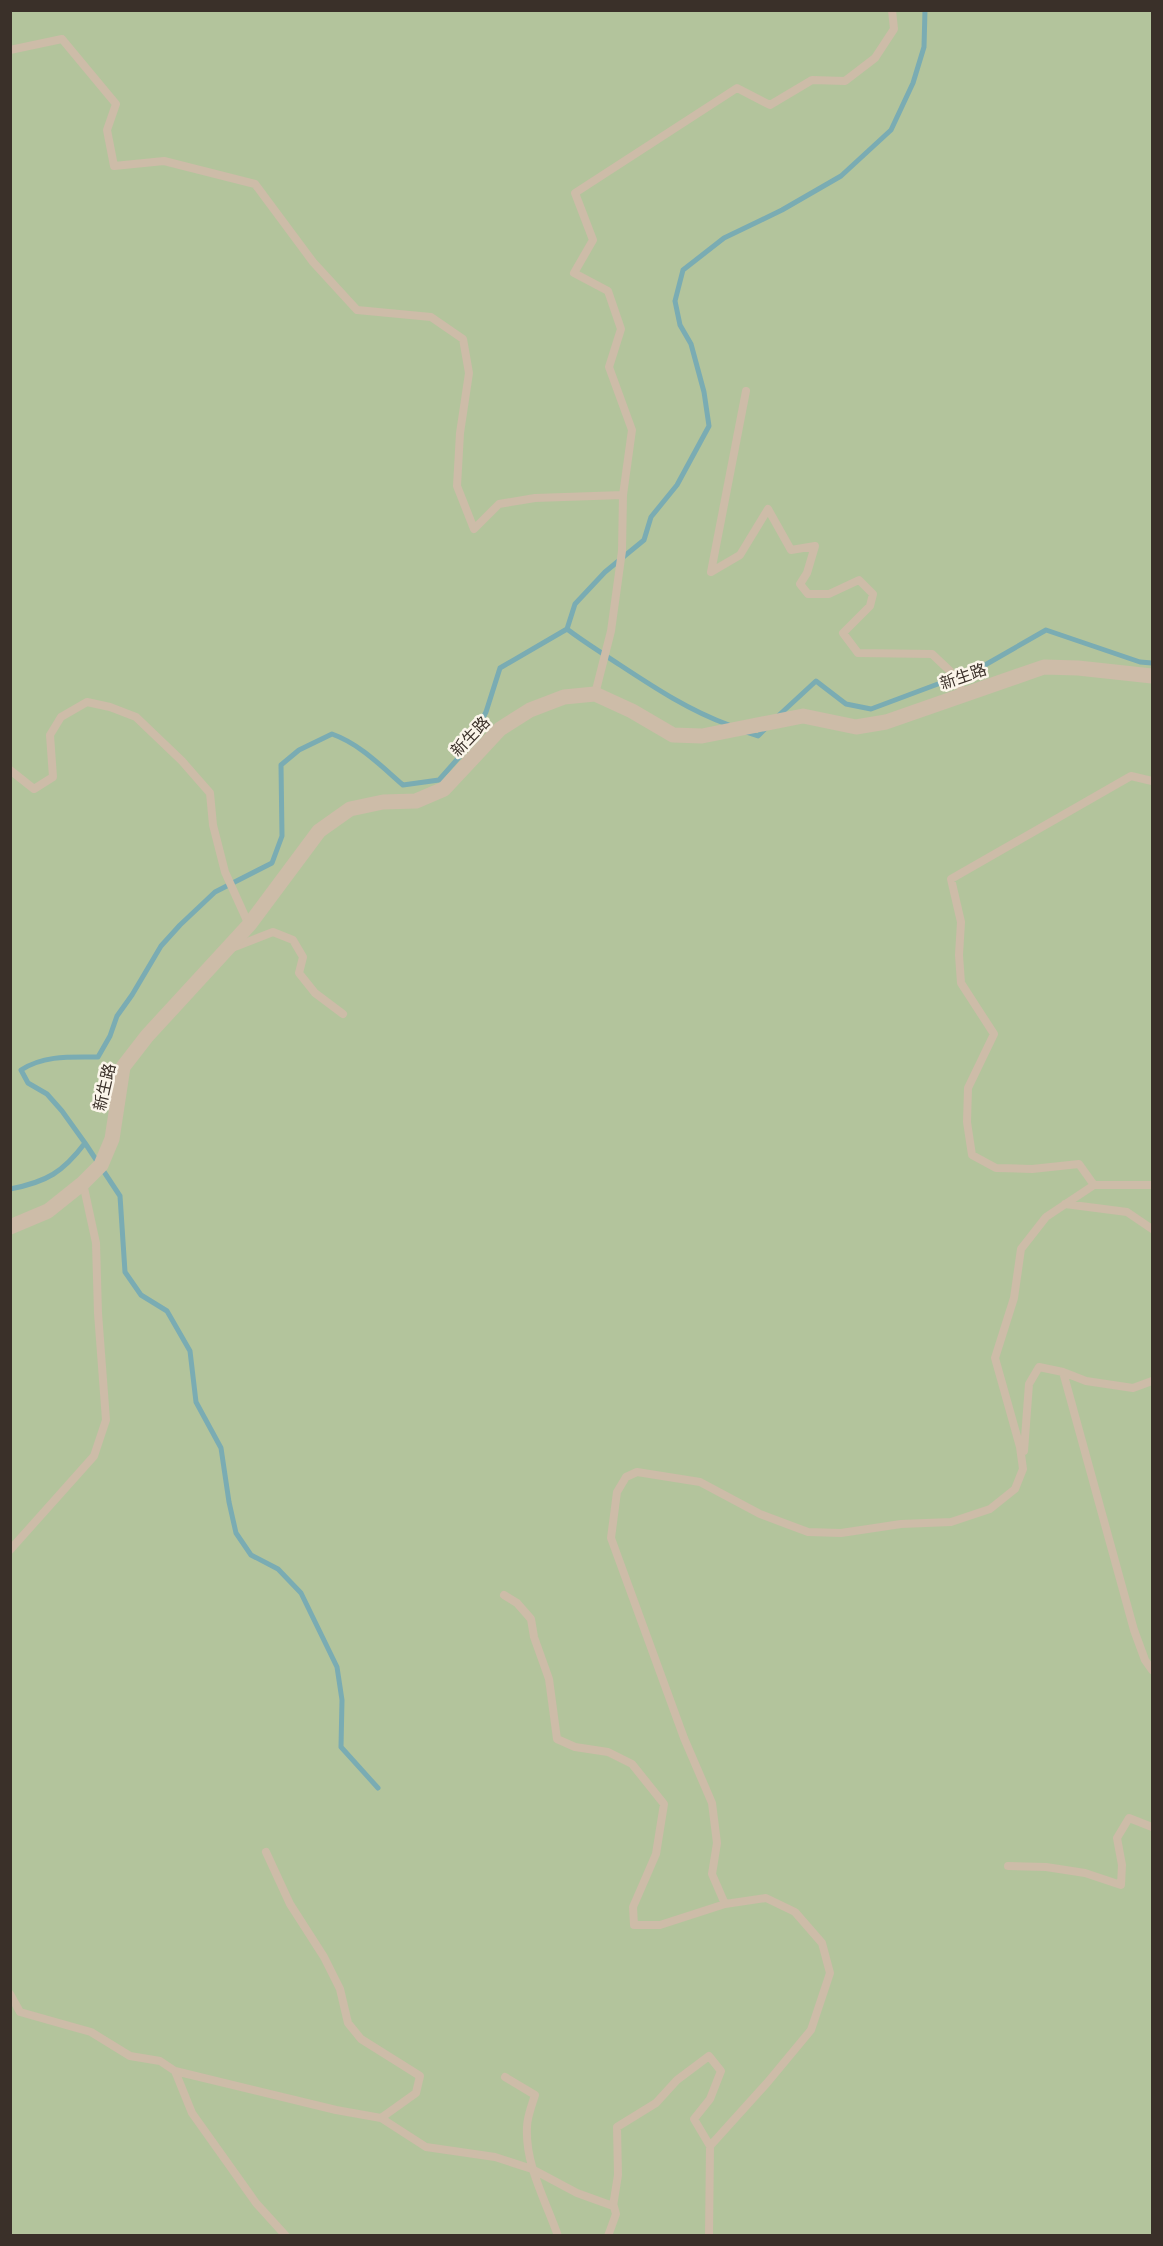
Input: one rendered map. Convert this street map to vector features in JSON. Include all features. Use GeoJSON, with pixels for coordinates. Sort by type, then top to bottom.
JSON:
{"type":"FeatureCollection","features":[{"type":"Feature","properties":{"kind":"street","name":"新生路"},"geometry":{"type":"LineString","coordinates":[[10,1227],[48,1211],[92,1174],[112,1139],[123,1067],[147,1036],[249,925],[319,831],[350,809],[383,801],[416,801],[444,789],[500,729],[530,710],[564,696],[595,694],[632,711],[673,735],[702,736],[803,716],[856,727],[886,722],[963,691],[1044,667],[1078,668],[1152,676]]}},
{"type":"Feature","properties":{"kind":"lane"},"geometry":{"type":"LineString","coordinates":[[595,694],[608,644],[618,574],[623,495],[632,430],[609,367],[621,329],[608,291],[574,273],[593,240],[575,193],[736,88],[770,105],[812,81],[845,81],[875,58],[894,29],[892,10]]}},
{"type":"Feature","properties":{"kind":"lane"},"geometry":{"type":"LineString","coordinates":[[10,50],[62,39],[116,104],[107,130],[114,166],[164,161],[255,184],[313,262],[357,310],[431,317],[463,339],[469,373],[460,433],[457,486],[474,529],[499,504],[535,498],[623,495]]}},
{"type":"Feature","properties":{"kind":"lane"},"geometry":{"type":"LineString","coordinates":[[746,391],[711,572],[740,555],[768,509],[791,550],[815,546],[807,573],[800,584],[807,594],[829,594],[859,580],[873,594],[870,606],[843,633],[858,653],[932,654],[950,671],[963,691]]}},
{"type":"Feature","properties":{"kind":"lane"},"geometry":{"type":"LineString","coordinates":[[10,770],[34,789],[53,777],[50,735],[62,717],[87,702],[111,707],[136,717],[182,760],[210,793],[213,825],[226,874],[249,925]]}},
{"type":"Feature","properties":{"kind":"lane"},"geometry":{"type":"LineString","coordinates":[[1094,1185],[1079,1164],[996,1168],[972,1155],[967,1122],[968,1088],[994,1034],[961,983],[959,955],[961,922],[951,879],[1131,776],[1152,781]]}},
{"type":"Feature","properties":{"kind":"lane"},"geometry":{"type":"LineString","coordinates":[[226,950],[273,932],[293,940],[303,957],[299,974],[315,993],[344,1014]]}},
{"type":"Feature","properties":{"kind":"lane"},"geometry":{"type":"LineString","coordinates":[[10,1551],[94,1456],[106,1420],[92,1174]]}},
{"type":"Feature","properties":{"kind":"lane"},"geometry":{"type":"LineString","coordinates":[[1023,1469],[1020,1447],[994,1358],[1014,1298],[1021,1249],[1046,1217],[1094,1185],[1152,1185]]}},
{"type":"Feature","properties":{"kind":"lane"},"geometry":{"type":"LineString","coordinates":[[1065,1204],[1127,1212],[1152,1229]]}},
{"type":"Feature","properties":{"kind":"lane"},"geometry":{"type":"LineString","coordinates":[[725,1904],[712,1874],[717,1843],[712,1803],[684,1738],[611,1538],[617,1492],[626,1477],[637,1472],[700,1482],[760,1514],[808,1532],[841,1533],[901,1524],[951,1522],[990,1509],[1015,1489],[1023,1469],[1029,1384],[1039,1367],[1063,1372],[1086,1381],[1133,1388],[1152,1381]]}},
{"type":"Feature","properties":{"kind":"lane"},"geometry":{"type":"LineString","coordinates":[[1063,1372],[1134,1630],[1145,1660],[1152,1670]]}},
{"type":"Feature","properties":{"kind":"lane"},"geometry":{"type":"LineString","coordinates":[[504,1595],[517,1603],[531,1619],[534,1637],[549,1679],[557,1739],[574,1747],[608,1752],[632,1764],[664,1804],[656,1854],[633,1907],[634,1925],[660,1925],[725,1904],[766,1898],[795,1912],[822,1943],[830,1974],[811,2030],[710,2146]]}},
{"type":"Feature","properties":{"kind":"lane"},"geometry":{"type":"LineString","coordinates":[[1008,1866],[1046,1867],[1085,1873],[1121,1885],[1122,1865],[1116,1838],[1129,1818],[1152,1827]]}},
{"type":"Feature","properties":{"kind":"lane"},"geometry":{"type":"LineString","coordinates":[[266,1852],[290,1904],[324,1957],[340,1989],[348,2023],[361,2039],[420,2076],[416,2093],[381,2118]]}},
{"type":"Feature","properties":{"kind":"lane"},"geometry":{"type":"LineString","coordinates":[[10,1994],[20,2012],[91,2032],[130,2056],[160,2061],[175,2071],[336,2110],[381,2118],[426,2147],[495,2157],[532,2169],[577,2193],[613,2206],[613,2203]]}},
{"type":"Feature","properties":{"kind":"lane"},"geometry":{"type":"LineString","coordinates":[[608,2235],[616,2214],[613,2203],[618,2175],[617,2127],[656,2103],[677,2080],[709,2056],[721,2071],[711,2099],[694,2119],[710,2146],[709,2235]]}},
{"type":"Feature","properties":{"kind":"lane"},"geometry":{"type":"LineString","coordinates":[[175,2071],[192,2113],[256,2203],[286,2235]]}},
{"type":"Feature","properties":{"kind":"lane"},"geometry":{"type":"LineString","coordinates":[[505,2077],[535,2095],[527,2126],[532,2169],[558,2235]]}},
{"type":"Feature","properties":{"kind":"green space"},"geometry":{"type":"Polygon","coordinates":[[[11,11],[1152,11],[1152,2235],[11,2235],[11,11]]]}},
{"type":"Feature","properties":{"kind":"waterway"},"geometry":{"type":"LineString","coordinates":[[567,629],[575,604],[605,572],[644,540],[651,517],[677,485],[709,426],[704,392],[691,344],[680,325],[675,301],[683,270],[724,238],[782,210],[841,176],[891,130],[913,83],[924,47],[925,10]]}},
{"type":"Feature","properties":{"kind":"waterway"},"geometry":{"type":"LineString","coordinates":[[10,1189],[34,1183],[53,1174],[85,1143],[62,1111],[47,1094],[28,1083],[21,1070],[48,1059],[98,1057],[110,1036],[117,1016],[161,946],[215,892],[272,863],[282,836],[281,765],[299,750],[332,734],[361,750],[403,785],[439,780],[468,747],[486,712],[500,668],[567,629],[673,698],[729,725]]}},
{"type":"Feature","properties":{"kind":"waterway"},"geometry":{"type":"LineString","coordinates":[[777,717],[816,681],[846,704],[871,709],[978,669],[1046,630],[1140,662],[1152,663]]}},
{"type":"Feature","properties":{"kind":"waterway"},"geometry":{"type":"LineString","coordinates":[[746,732],[758,736],[766,728]]}},
{"type":"Feature","properties":{"kind":"waterway"},"geometry":{"type":"LineString","coordinates":[[85,1143],[120,1196],[125,1272],[141,1295],[167,1311],[190,1351],[196,1402],[221,1448],[236,1533],[251,1555],[278,1569],[301,1593],[337,1667],[342,1700],[341,1747],[378,1788]]}}]}
